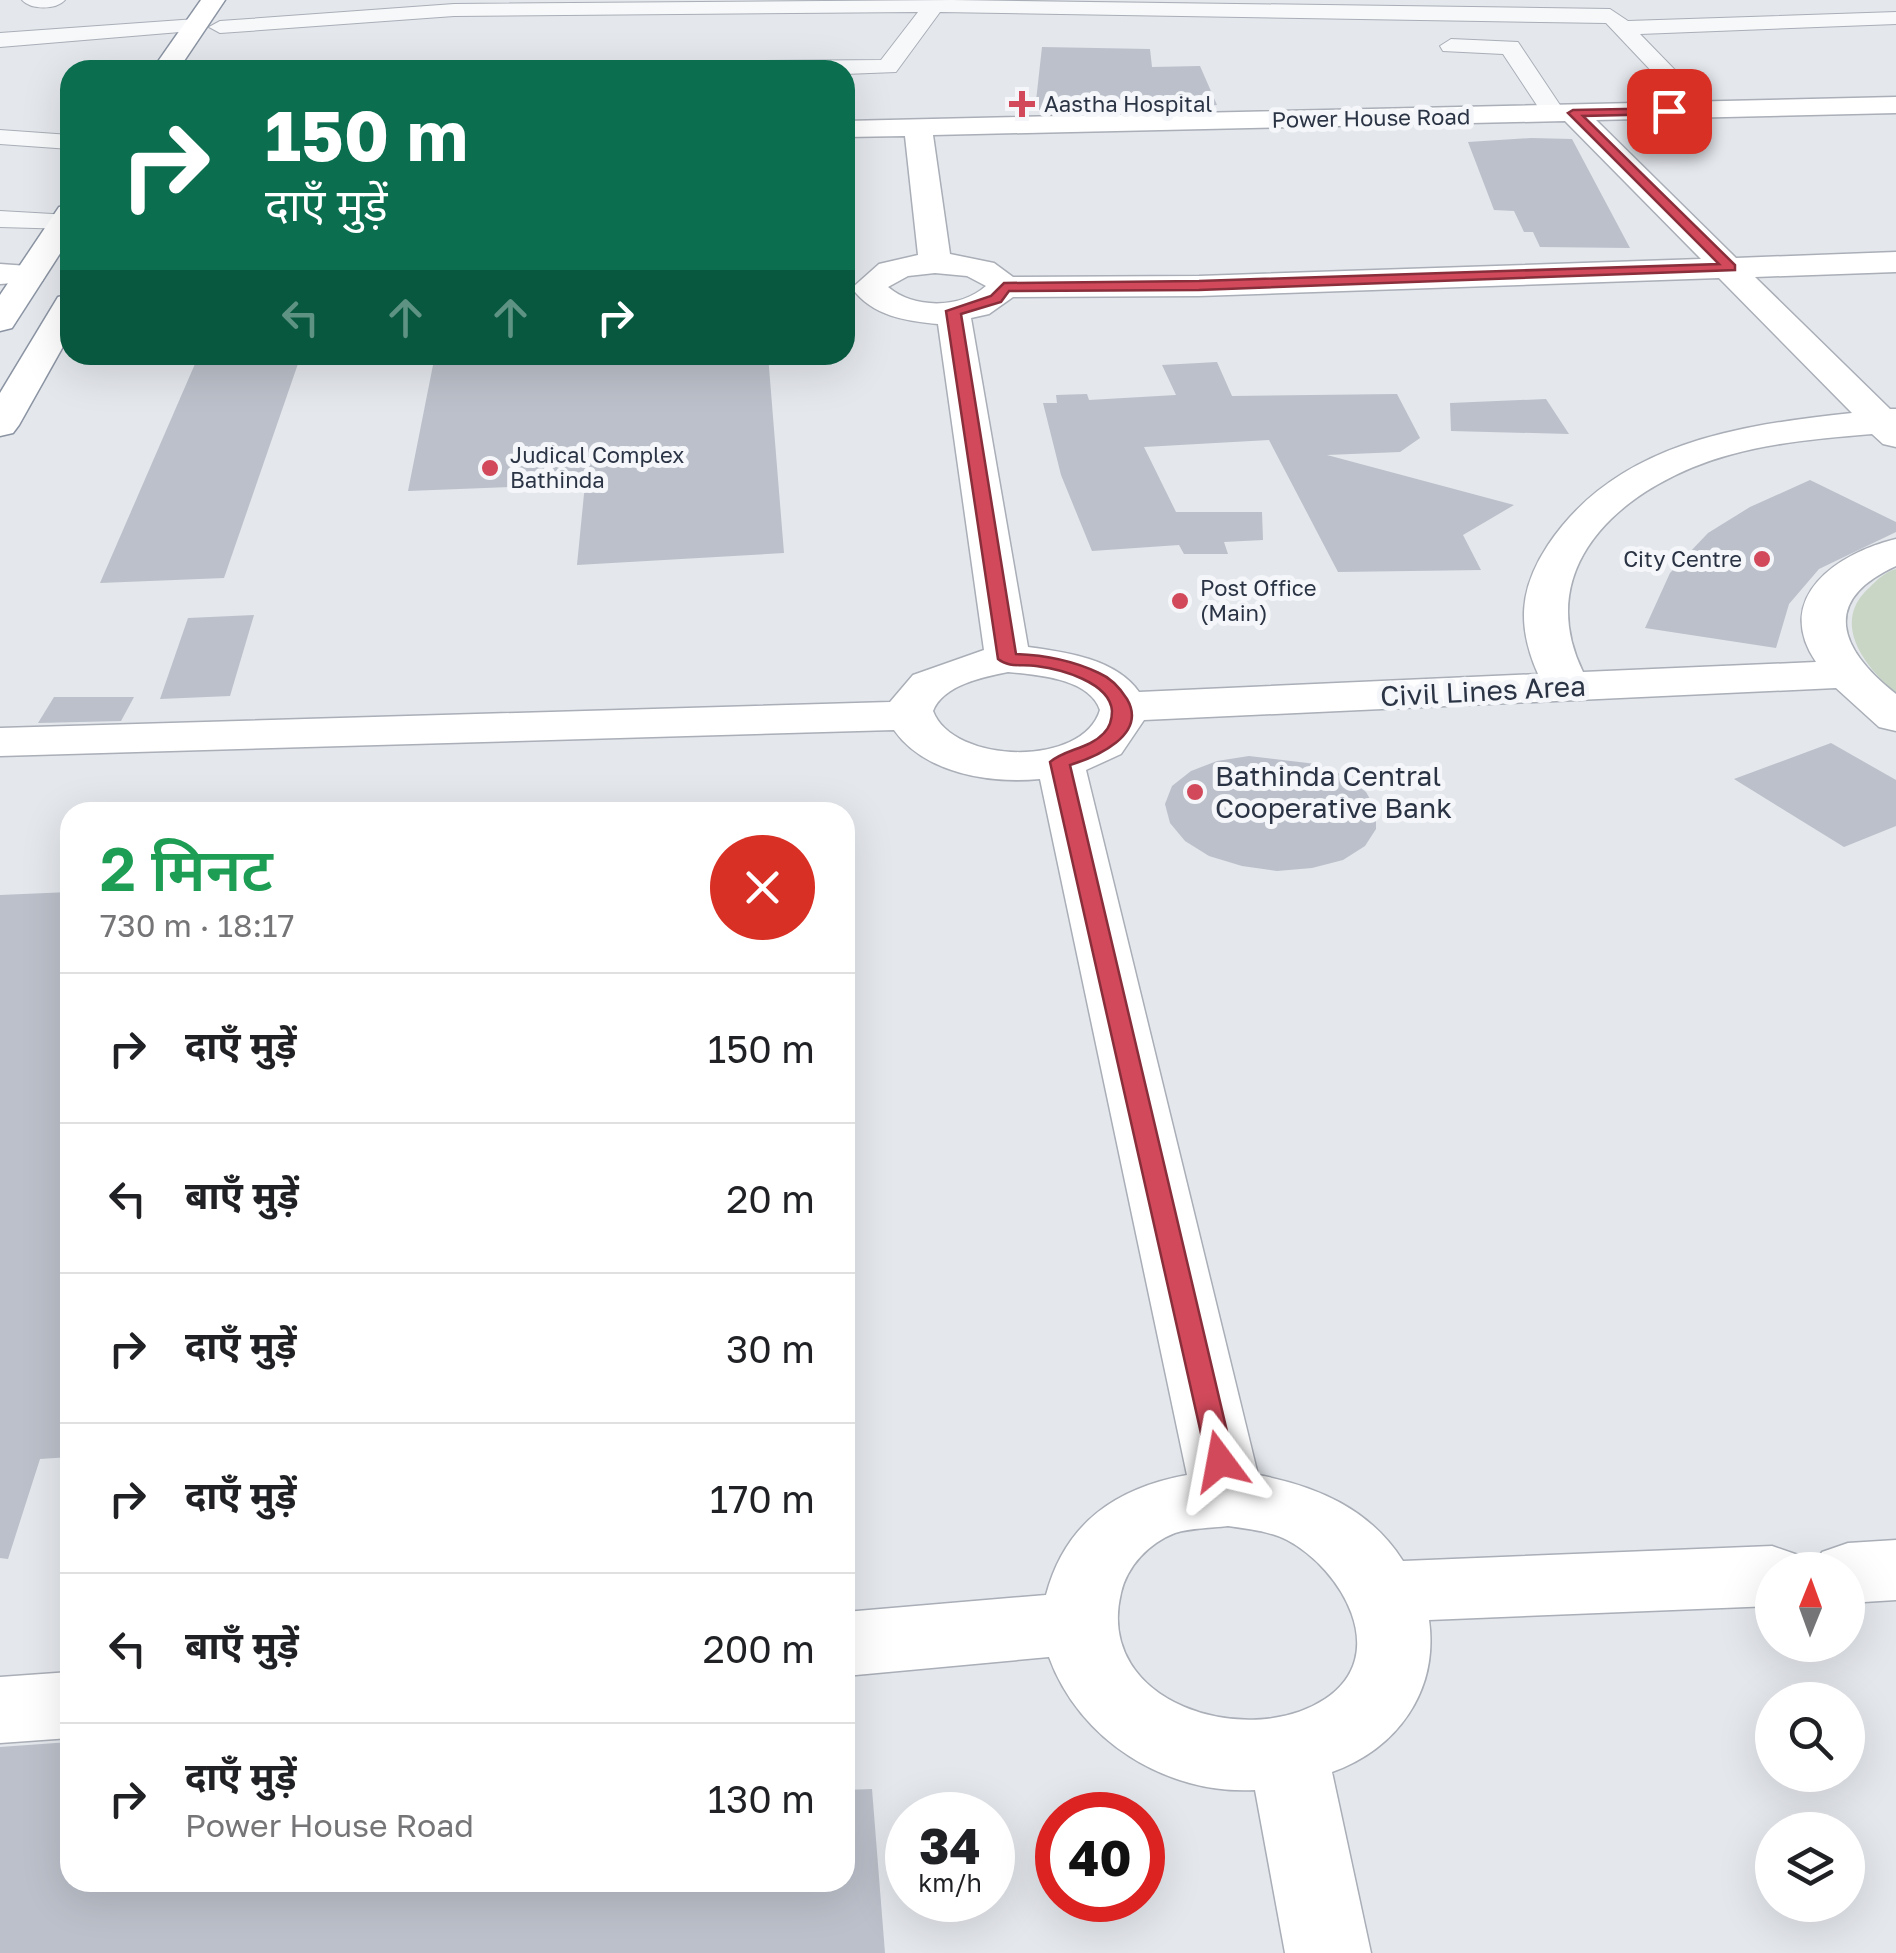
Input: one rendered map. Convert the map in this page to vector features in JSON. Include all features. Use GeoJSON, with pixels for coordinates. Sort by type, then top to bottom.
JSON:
{"type":"FeatureCollection","features":[{"type":"Feature","properties":{"kind":"main road"},"geometry":{"type":"LineString","coordinates":[[206,56],[213,0]]}},
{"type":"Feature","properties":{"kind":"main road"},"geometry":{"type":"LineString","coordinates":[[175,60],[239,0]]}},
{"type":"Feature","properties":{"kind":"main road","name":"Power House Road"},"geometry":{"type":"LineString","coordinates":[[855,129],[1896,105]]}},
{"type":"Feature","properties":{"kind":"main road"},"geometry":{"type":"LineString","coordinates":[[1564,113],[1891,426]]}},
{"type":"Feature","properties":{"kind":"main road"},"geometry":{"type":"LineString","coordinates":[[918,128],[935,263]]}},
{"type":"Feature","properties":{"kind":"main road"},"geometry":{"type":"LineString","coordinates":[[0,321],[15,274],[60,226]]}},
{"type":"Feature","properties":{"kind":"main road"},"geometry":{"type":"LineString","coordinates":[[1004,287],[1219,285],[1896,262]]}},
{"type":"Feature","properties":{"kind":"main road"},"geometry":{"type":"LineString","coordinates":[[857,289],[902,266],[935,263],[971,266],[996,276],[1004,287]]}},
{"type":"Feature","properties":{"kind":"main road"},"geometry":{"type":"LineString","coordinates":[[857,289],[904,309],[953,311],[996,299],[1004,287]]}},
{"type":"Feature","properties":{"kind":"main road"},"geometry":{"type":"LineString","coordinates":[[953,311],[1008,659]]}},
{"type":"Feature","properties":{"kind":"main road"},"geometry":{"type":"LineString","coordinates":[[0,425],[60,321]]}},
{"type":"Feature","properties":{"kind":"main road"},"geometry":{"type":"LineString","coordinates":[[1567,687],[1553,655],[1540,606],[1557,562],[1606,499],[1656,467],[1710,446],[1840,424],[1891,426]]}},
{"type":"Feature","properties":{"kind":"main road"},"geometry":{"type":"LineString","coordinates":[[1896,551],[1862,563],[1827,592],[1820,630],[1844,674],[1896,717]]}},
{"type":"Feature","properties":{"kind":"main road"},"geometry":{"type":"LineString","coordinates":[[1008,659],[1040,660],[1094,677],[1112,691],[1122,707],[1120,724],[1109,740],[1088,753],[1060,762],[1010,765],[962,758],[936,746],[919,731],[912,715],[915,698],[928,683],[963,667],[1008,659]]}},
{"type":"Feature","properties":{"kind":"main road","name":"Civil Lines Area"},"geometry":{"type":"LineString","coordinates":[[1122,707],[1844,674]]}},
{"type":"Feature","properties":{"kind":"main road"},"geometry":{"type":"LineString","coordinates":[[0,742],[912,715]]}},
{"type":"Feature","properties":{"kind":"main road"},"geometry":{"type":"LineString","coordinates":[[1060,762],[1228,1498]]}},
{"type":"Feature","properties":{"kind":"main road"},"geometry":{"type":"LineString","coordinates":[[1228,1498],[1277,1505],[1322,1524],[1360,1554],[1386,1592],[1397,1633],[1392,1674],[1370,1710],[1335,1738],[1288,1754],[1239,1757],[1191,1747],[1147,1727],[1112,1697],[1088,1662],[1079,1623],[1084,1582],[1104,1546],[1137,1519],[1180,1502],[1228,1498]]}},
{"type":"Feature","properties":{"kind":"main road"},"geometry":{"type":"LineString","coordinates":[[1865,1571],[1896,1570]]}},
{"type":"Feature","properties":{"kind":"main road"},"geometry":{"type":"LineString","coordinates":[[1386,1592],[1755,1577]]}},
{"type":"Feature","properties":{"kind":"main road"},"geometry":{"type":"LineString","coordinates":[[855,1643],[1079,1623]]}},
{"type":"Feature","properties":{"kind":"main road"},"geometry":{"type":"LineString","coordinates":[[0,1710],[60,1706]]}},
{"type":"Feature","properties":{"kind":"main road"},"geometry":{"type":"LineString","coordinates":[[1288,1754],[1328,1953]]}},
{"type":"Feature","properties":{"kind":"street"},"geometry":{"type":"LineString","coordinates":[[37,0],[55,0]]}},
{"type":"Feature","properties":{"kind":"street"},"geometry":{"type":"LineString","coordinates":[[37,0],[56,12],[66,32]]}},
{"type":"Feature","properties":{"kind":"street"},"geometry":{"type":"LineString","coordinates":[[1595,0],[1701,110]]}},
{"type":"Feature","properties":{"kind":"street"},"geometry":{"type":"LineString","coordinates":[[0,63],[10,40],[66,32],[454,10],[874,3],[1466,8],[1616,23],[1896,18]]}},
{"type":"Feature","properties":{"kind":"street"},"geometry":{"type":"LineString","coordinates":[[759,4],[762,60]]}},
{"type":"Feature","properties":{"kind":"street"},"geometry":{"type":"LineString","coordinates":[[855,68],[888,68],[934,6]]}},
{"type":"Feature","properties":{"kind":"street"},"geometry":{"type":"LineString","coordinates":[[1434,46],[1510,47],[1564,113]]}},
{"type":"Feature","properties":{"kind":"street"},"geometry":{"type":"LineString","coordinates":[[0,119],[60,118]]}},
{"type":"Feature","properties":{"kind":"street"},"geometry":{"type":"LineString","coordinates":[[0,137],[60,141]]}},
{"type":"Feature","properties":{"kind":"street"},"geometry":{"type":"LineString","coordinates":[[0,219],[60,218]]}},
{"type":"Feature","properties":{"kind":"green space"},"geometry":{"type":"Polygon","coordinates":[[[1896,569],[1896,693],[1863,657],[1852,629],[1858,600],[1896,569]]]}},
{"type":"Feature","properties":{"kind":"building"},"geometry":{"type":"Polygon","coordinates":[[[1042,47],[1150,49],[1152,67],[1200,66],[1217,105],[1035,110],[1042,47]]]}},
{"type":"Feature","properties":{"kind":"building"},"geometry":{"type":"Polygon","coordinates":[[[1572,139],[1630,248],[1540,247],[1533,232],[1524,232],[1514,211],[1494,210],[1468,142],[1572,139]]]}},
{"type":"Feature","properties":{"kind":"building"},"geometry":{"type":"Polygon","coordinates":[[[1217,362],[1232,396],[1397,394],[1420,438],[1400,452],[1327,455],[1514,505],[1463,535],[1481,570],[1338,572],[1269,440],[1144,447],[1176,512],[1262,512],[1263,540],[1224,542],[1228,554],[1184,554],[1179,545],[1092,551],[1061,475],[1043,403],[1057,403],[1056,395],[1087,394],[1089,400],[1176,395],[1162,365],[1217,362]]]}},
{"type":"Feature","properties":{"kind":"building"},"geometry":{"type":"Polygon","coordinates":[[[195,365],[298,365],[224,578],[100,583],[195,365]]]}},
{"type":"Feature","properties":{"kind":"building"},"geometry":{"type":"Polygon","coordinates":[[[433,365],[769,365],[784,553],[577,565],[585,484],[408,491],[433,365]]]}},
{"type":"Feature","properties":{"kind":"building"},"geometry":{"type":"Polygon","coordinates":[[[1546,399],[1569,434],[1451,431],[1450,403],[1546,399]]]}},
{"type":"Feature","properties":{"kind":"building","name":"City Centre"},"geometry":{"type":"Polygon","coordinates":[[[1810,480],[1896,522],[1896,532],[1819,569],[1789,604],[1776,648],[1645,628],[1670,573],[1708,533],[1750,507],[1810,480]]]}},
{"type":"Feature","properties":{"kind":"building"},"geometry":{"type":"Polygon","coordinates":[[[254,615],[230,696],[160,699],[188,618],[254,615]]]}},
{"type":"Feature","properties":{"kind":"building"},"geometry":{"type":"Polygon","coordinates":[[[54,697],[134,697],[121,721],[38,723],[54,697]]]}},
{"type":"Feature","properties":{"kind":"building"},"geometry":{"type":"Polygon","coordinates":[[[1831,743],[1896,780],[1896,826],[1844,847],[1734,779],[1831,743]]]}},
{"type":"Feature","properties":{"kind":"building"},"geometry":{"type":"Polygon","coordinates":[[[1249,756],[1316,764],[1345,776],[1366,792],[1376,810],[1376,829],[1365,846],[1343,860],[1277,871],[1209,856],[1185,841],[1170,823],[1165,804],[1172,786],[1191,771],[1217,761],[1249,756]]]}},
{"type":"Feature","properties":{"kind":"building"},"geometry":{"type":"Polygon","coordinates":[[[60,892],[60,1458],[40,1459],[8,1559],[0,1558],[0,895],[60,892]]]}},
{"type":"Feature","properties":{"kind":"building"},"geometry":{"type":"Polygon","coordinates":[[[60,1743],[60,1892],[855,1892],[855,1790],[872,1789],[885,1953],[0,1953],[0,1747],[60,1743]]]}},
{"type":"Feature","properties":{"kind":"place","name":"Aastha Hospital"},"geometry":{"type":"Point","coordinates":[1022,104]}},
{"type":"Feature","properties":{"kind":"place","name":"Judical Complex Bathinda"},"geometry":{"type":"Point","coordinates":[490,468]}},
{"type":"Feature","properties":{"kind":"place","name":"City Centre"},"geometry":{"type":"Point","coordinates":[1762,559]}},
{"type":"Feature","properties":{"kind":"place","name":"Post Office (Main)"},"geometry":{"type":"Point","coordinates":[1180,601]}},
{"type":"Feature","properties":{"kind":"place","name":"Bathinda Central Cooperative Bank"},"geometry":{"type":"Point","coordinates":[1195,792]}},
{"type":"Feature","properties":{"kind":"route"},"geometry":{"type":"LineString","coordinates":[[1220,1461],[1060,762],[1088,753],[1109,740],[1120,724],[1122,707],[1112,691],[1094,677],[1040,660],[1008,659],[953,311],[976,308],[996,299],[1004,287],[1199,286],[1730,268],[1573,113],[1669,111]]}}]}
